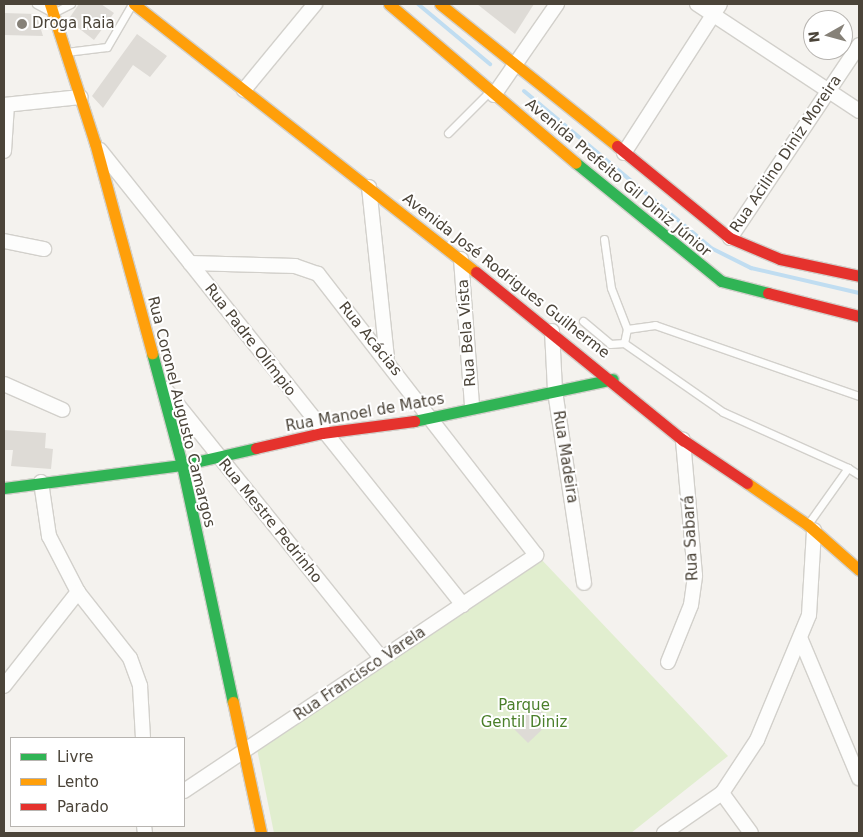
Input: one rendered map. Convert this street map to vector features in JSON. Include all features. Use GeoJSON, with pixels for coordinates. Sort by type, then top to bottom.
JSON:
{"type":"FeatureCollection","features":[{"type":"Feature","properties":{"kind":"main road","name":"Avenida José Rodrigues Guilherme"},"geometry":{"type":"LineString","coordinates":[[133,4],[613,379],[683,440],[811,527],[859,570]]}},
{"type":"Feature","properties":{"kind":"main road","name":"Avenida Prefeito Gil Diniz Júnior"},"geometry":{"type":"LineString","coordinates":[[389,4],[492,94],[690,260],[721,281],[859,316]]}},
{"type":"Feature","properties":{"kind":"main road","name":"Avenida Prefeito Gil Diniz Júnior"},"geometry":{"type":"LineString","coordinates":[[440,4],[730,238],[780,259],[859,276]]}},
{"type":"Feature","properties":{"kind":"main road","name":"Rua Coronel Augusto Camargos"},"geometry":{"type":"LineString","coordinates":[[51,8],[95,143],[182,465],[262,833]]}},
{"type":"Feature","properties":{"kind":"main road","name":"Rua Manoel de Matos"},"geometry":{"type":"LineString","coordinates":[[4,488],[182,465],[322,433],[431,419],[472,407],[613,379]]}},
{"type":"Feature","properties":{"kind":"street"},"geometry":{"type":"LineString","coordinates":[[244,90],[315,4]]}},
{"type":"Feature","properties":{"kind":"street"},"geometry":{"type":"LineString","coordinates":[[492,94],[556,4]]}},
{"type":"Feature","properties":{"kind":"street"},"geometry":{"type":"LineString","coordinates":[[697,4],[716,9],[859,111]]}},
{"type":"Feature","properties":{"kind":"street"},"geometry":{"type":"LineString","coordinates":[[624,153],[716,9]]}},
{"type":"Feature","properties":{"kind":"street","name":"Rua Acilino Diniz Moreira"},"geometry":{"type":"LineString","coordinates":[[730,238],[859,45]]}},
{"type":"Feature","properties":{"kind":"street"},"geometry":{"type":"LineString","coordinates":[[4,151],[5,105],[81,97]]}},
{"type":"Feature","properties":{"kind":"street","name":"Rua Padre Olímpio"},"geometry":{"type":"LineString","coordinates":[[95,143],[322,433],[463,605]]}},
{"type":"Feature","properties":{"kind":"street"},"geometry":{"type":"LineString","coordinates":[[369,187],[386,357]]}},
{"type":"Feature","properties":{"kind":"street"},"geometry":{"type":"LineString","coordinates":[[4,241],[44,249]]}},
{"type":"Feature","properties":{"kind":"street","name":"Rua Bela Vista"},"geometry":{"type":"LineString","coordinates":[[461,259],[472,407]]}},
{"type":"Feature","properties":{"kind":"street","name":"Rua Acácias"},"geometry":{"type":"LineString","coordinates":[[190,263],[295,266],[318,274],[386,357],[431,419],[536,555]]}},
{"type":"Feature","properties":{"kind":"street","name":"Rua Madeira"},"geometry":{"type":"LineString","coordinates":[[552,331],[555,391],[584,583]]}},
{"type":"Feature","properties":{"kind":"street","name":"Rua Mestre Pedrinho"},"geometry":{"type":"LineString","coordinates":[[160,383],[381,658]]}},
{"type":"Feature","properties":{"kind":"street"},"geometry":{"type":"LineString","coordinates":[[4,384],[63,410]]}},
{"type":"Feature","properties":{"kind":"street","name":"Rua Sabará"},"geometry":{"type":"LineString","coordinates":[[668,662],[692,605],[695,575],[683,440]]}},
{"type":"Feature","properties":{"kind":"street"},"geometry":{"type":"LineString","coordinates":[[41,482],[49,536],[78,592],[130,658],[140,686],[143,737]]}},
{"type":"Feature","properties":{"kind":"street"},"geometry":{"type":"LineString","coordinates":[[664,833],[722,792],[757,740],[801,640],[809,616],[811,527]]}},
{"type":"Feature","properties":{"kind":"street","name":"Rua Francisco Varela"},"geometry":{"type":"LineString","coordinates":[[185,790],[245,754],[381,658],[536,555]]}},
{"type":"Feature","properties":{"kind":"street"},"geometry":{"type":"LineString","coordinates":[[4,686],[78,592]]}},
{"type":"Feature","properties":{"kind":"street"},"geometry":{"type":"LineString","coordinates":[[801,640],[859,778]]}},
{"type":"Feature","properties":{"kind":"street"},"geometry":{"type":"LineString","coordinates":[[722,792],[751,833]]}},
{"type":"Feature","properties":{"kind":"lane"},"geometry":{"type":"LineString","coordinates":[[36,4],[51,8],[71,4]]}},
{"type":"Feature","properties":{"kind":"lane"},"geometry":{"type":"LineString","coordinates":[[66,52],[108,47],[133,4]]}},
{"type":"Feature","properties":{"kind":"lane"},"geometry":{"type":"LineString","coordinates":[[448,133],[492,94]]}},
{"type":"Feature","properties":{"kind":"lane"},"geometry":{"type":"LineString","coordinates":[[604,239],[611,288],[627,329],[624,343]]}},
{"type":"Feature","properties":{"kind":"lane"},"geometry":{"type":"LineString","coordinates":[[583,321],[610,344],[624,343],[723,412],[848,468],[859,475]]}},
{"type":"Feature","properties":{"kind":"lane"},"geometry":{"type":"LineString","coordinates":[[627,329],[655,325],[859,396]]}},
{"type":"Feature","properties":{"kind":"lane"},"geometry":{"type":"LineString","coordinates":[[811,527],[848,468]]}},
{"type":"Feature","properties":{"kind":"green space","name":"Parque Gentil Diniz"},"geometry":{"type":"Polygon","coordinates":[[[540,558],[728,756],[631,833],[274,833],[257,749],[540,558]]]}},
{"type":"Feature","properties":{"kind":"building"},"geometry":{"type":"Polygon","coordinates":[[[79,4],[101,4],[114,13],[94,40],[68,20],[79,4]]]}},
{"type":"Feature","properties":{"kind":"building"},"geometry":{"type":"Polygon","coordinates":[[[477,4],[534,4],[515,34],[477,4]]]}},
{"type":"Feature","properties":{"kind":"building","name":"Droga Raia"},"geometry":{"type":"Polygon","coordinates":[[[4,13],[36,14],[43,36],[4,35],[4,13]]]}},
{"type":"Feature","properties":{"kind":"building"},"geometry":{"type":"Polygon","coordinates":[[[137,34],[167,56],[150,77],[133,65],[103,108],[92,96],[137,34]]]}},
{"type":"Feature","properties":{"kind":"building"},"geometry":{"type":"Polygon","coordinates":[[[4,430],[46,433],[45,448],[53,449],[51,469],[11,466],[13,450],[4,450],[4,430]]]}},
{"type":"Feature","properties":{"kind":"building"},"geometry":{"type":"Polygon","coordinates":[[[534,704],[551,721],[528,743],[512,727],[534,704]]]}},
{"type":"Feature","properties":{"kind":"waterway"},"geometry":{"type":"LineString","coordinates":[[418,4],[490,64]]}},
{"type":"Feature","properties":{"kind":"waterway"},"geometry":{"type":"LineString","coordinates":[[524,91],[711,248],[751,268],[859,293]]}},
{"type":"Feature","properties":{"kind":"traffic: fast"},"geometry":{"type":"LineString","coordinates":[[576,163],[721,281],[768,293]]}},
{"type":"Feature","properties":{"kind":"traffic: fast"},"geometry":{"type":"LineString","coordinates":[[152,353],[182,465],[233,702]]}},
{"type":"Feature","properties":{"kind":"traffic: fast"},"geometry":{"type":"LineString","coordinates":[[414,421],[613,379]]}},
{"type":"Feature","properties":{"kind":"traffic: fast"},"geometry":{"type":"LineString","coordinates":[[4,488],[182,465],[256,448]]}},
{"type":"Feature","properties":{"kind":"traffic: slow"},"geometry":{"type":"LineString","coordinates":[[50,4],[95,143],[152,353]]}},
{"type":"Feature","properties":{"kind":"traffic: slow"},"geometry":{"type":"LineString","coordinates":[[134,4],[476,272]]}},
{"type":"Feature","properties":{"kind":"traffic: slow"},"geometry":{"type":"LineString","coordinates":[[389,4],[576,163]]}},
{"type":"Feature","properties":{"kind":"traffic: slow"},"geometry":{"type":"LineString","coordinates":[[440,4],[617,146]]}},
{"type":"Feature","properties":{"kind":"traffic: slow"},"geometry":{"type":"LineString","coordinates":[[747,483],[808,525],[859,570]]}},
{"type":"Feature","properties":{"kind":"traffic: slow"},"geometry":{"type":"LineString","coordinates":[[233,702],[261,833]]}},
{"type":"Feature","properties":{"kind":"traffic: jam"},"geometry":{"type":"LineString","coordinates":[[617,146],[730,238],[780,259],[859,276]]}},
{"type":"Feature","properties":{"kind":"traffic: jam"},"geometry":{"type":"LineString","coordinates":[[476,272],[683,440],[747,483]]}},
{"type":"Feature","properties":{"kind":"traffic: jam"},"geometry":{"type":"LineString","coordinates":[[768,293],[859,316]]}},
{"type":"Feature","properties":{"kind":"traffic: jam"},"geometry":{"type":"LineString","coordinates":[[256,448],[322,433],[414,421]]}},
{"type":"Feature","properties":{"kind":"place","name":"Droga Raia"},"geometry":{"type":"Point","coordinates":[22,24]}}]}
